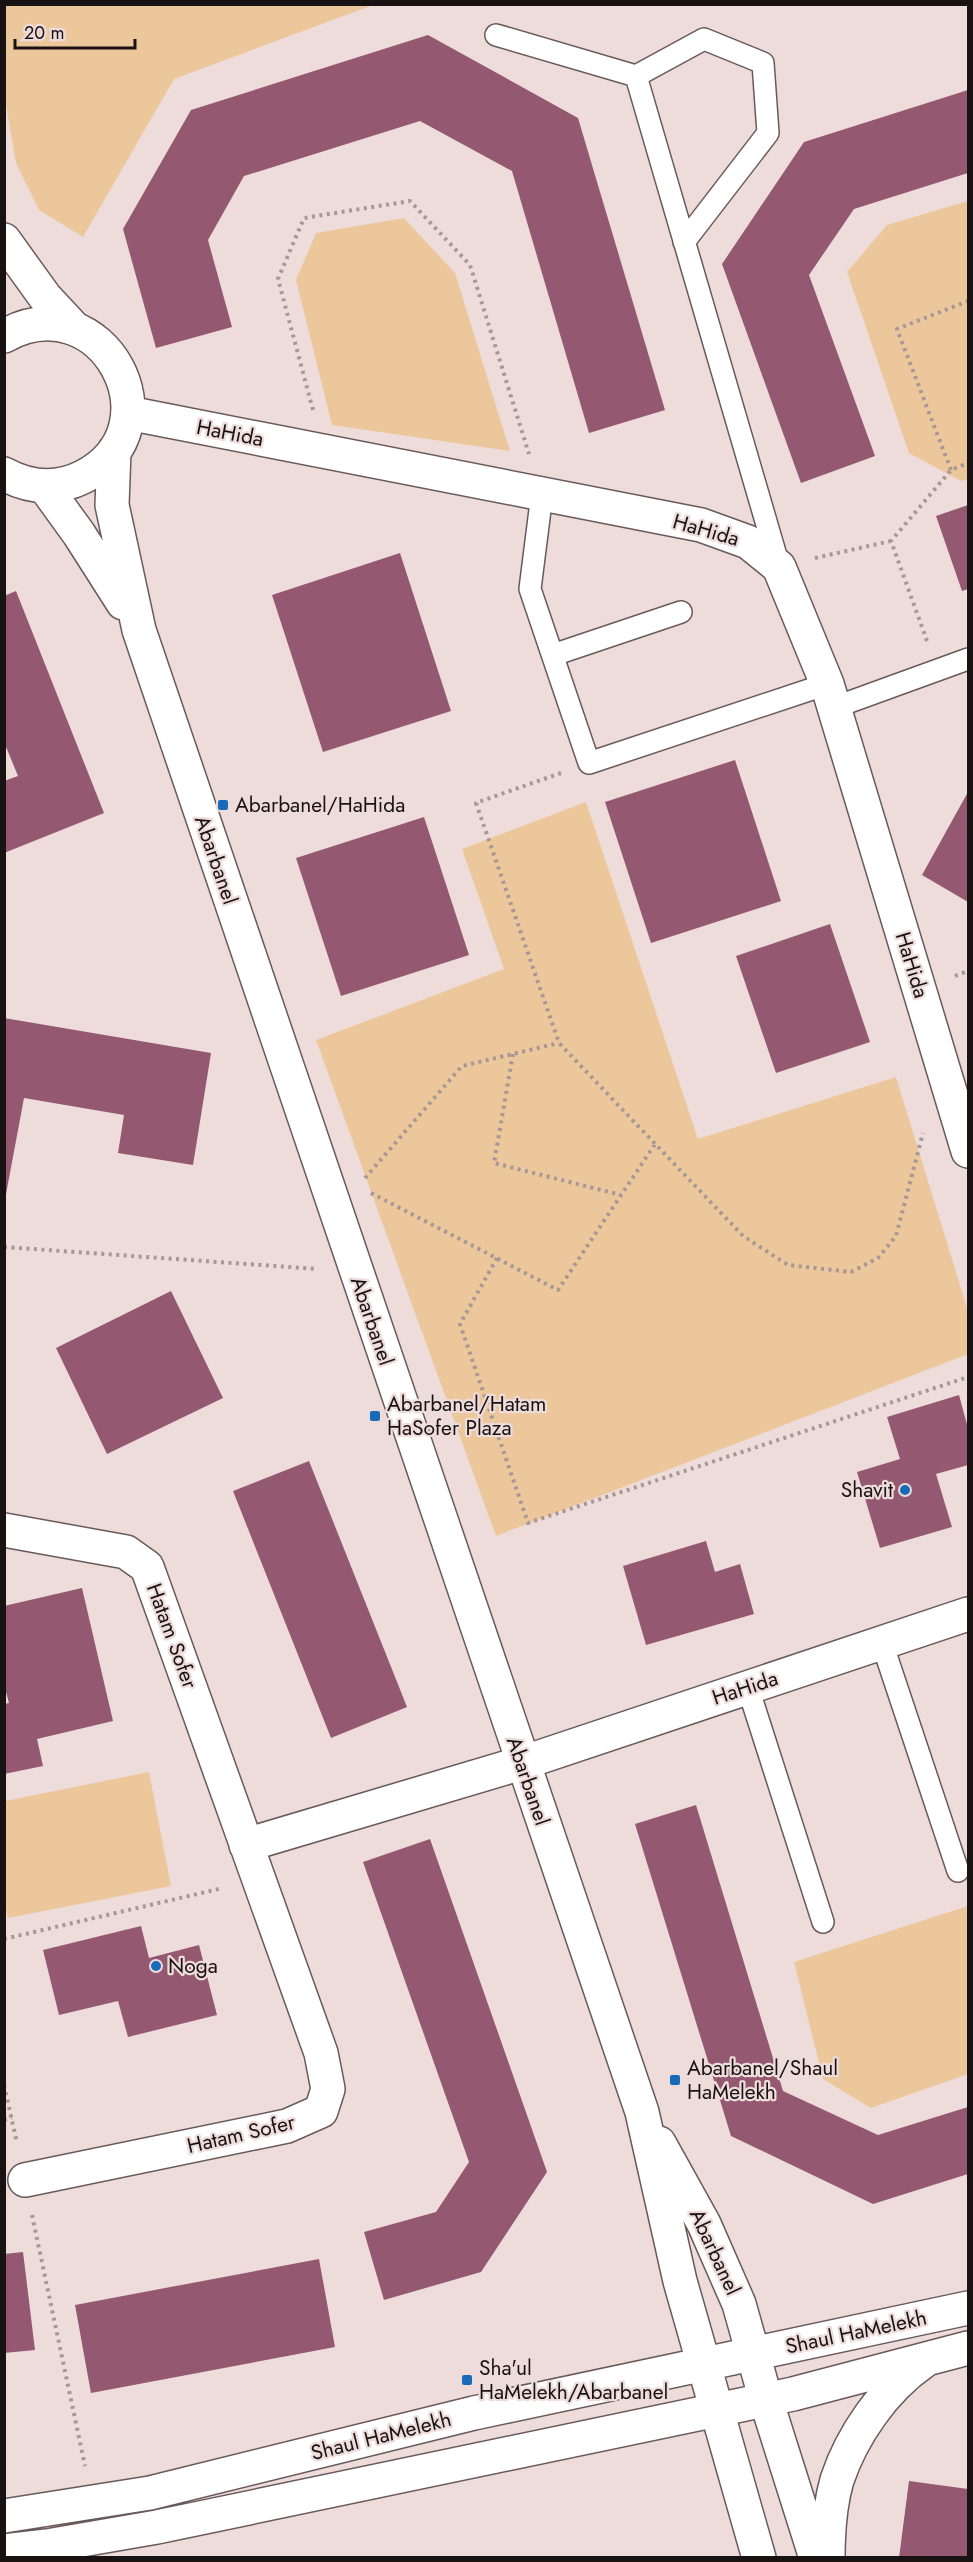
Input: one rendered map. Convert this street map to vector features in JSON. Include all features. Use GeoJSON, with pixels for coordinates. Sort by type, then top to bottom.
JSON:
{"type":"FeatureCollection","features":[{"type":"Feature","properties":{"kind":"street"},"geometry":{"type":"LineString","coordinates":[[4,240],[45,297],[73,327],[97,340],[116,361],[126,386],[128,413],[123,433],[114,451],[96,470],[72,483],[45,487],[19,482],[4,474]]}},
{"type":"Feature","properties":{"kind":"street"},"geometry":{"type":"LineString","coordinates":[[4,336],[20,327],[46,323],[73,327]]}},
{"type":"Feature","properties":{"kind":"street","name":"HaHida"},"geometry":{"type":"LineString","coordinates":[[128,413],[701,525],[748,542],[779,567],[830,696],[969,1150]]}},
{"type":"Feature","properties":{"kind":"street","name":"Abarbanel"},"geometry":{"type":"LineString","coordinates":[[114,451],[112,506],[139,630],[642,2112],[680,2281],[715,2411],[759,2558]]}},
{"type":"Feature","properties":{"kind":"street","name":"Abarbanel"},"geometry":{"type":"LineString","coordinates":[[45,487],[79,534],[139,630]]}},
{"type":"Feature","properties":{"kind":"street","name":"Hatam Sofer"},"geometry":{"type":"LineString","coordinates":[[4,1530],[126,1552],[147,1567],[321,2053],[328,2089],[321,2111],[287,2126],[25,2180]]}},
{"type":"Feature","properties":{"kind":"street","name":"HaHida"},"geometry":{"type":"LineString","coordinates":[[522,1763],[969,1614]]}},
{"type":"Feature","properties":{"kind":"street"},"geometry":{"type":"LineString","coordinates":[[246,1845],[522,1763]]}},
{"type":"Feature","properties":{"kind":"street","name":"Abarbanel"},"geometry":{"type":"LineString","coordinates":[[642,2112],[705,2224],[739,2304],[766,2400],[816,2558]]}},
{"type":"Feature","properties":{"kind":"street","name":"Shaul HaMelekh"},"geometry":{"type":"LineString","coordinates":[[4,2516],[150,2493],[474,2413],[969,2308]]}},
{"type":"Feature","properties":{"kind":"street","name":"Shaul HaMelekh"},"geometry":{"type":"LineString","coordinates":[[4,2551],[157,2527],[715,2411],[969,2348]]}},
{"type":"Feature","properties":{"kind":"street"},"geometry":{"type":"LineString","coordinates":[[828,2558],[828,2534],[837,2481],[853,2443],[876,2406],[910,2371],[929,2358]]}},
{"type":"Feature","properties":{"kind":"lane"},"geometry":{"type":"LineString","coordinates":[[496,35],[636,76],[704,39],[763,63],[768,133],[684,242]]}},
{"type":"Feature","properties":{"kind":"lane"},"geometry":{"type":"LineString","coordinates":[[636,76],[779,567]]}},
{"type":"Feature","properties":{"kind":"lane"},"geometry":{"type":"LineString","coordinates":[[542,494],[530,589],[589,763],[830,696],[938,670],[969,659]]}},
{"type":"Feature","properties":{"kind":"lane"},"geometry":{"type":"LineString","coordinates":[[553,655],[681,612]]}},
{"type":"Feature","properties":{"kind":"lane"},"geometry":{"type":"LineString","coordinates":[[882,1643],[958,1871]]}},
{"type":"Feature","properties":{"kind":"lane"},"geometry":{"type":"LineString","coordinates":[[748,1688],[823,1922]]}},
{"type":"Feature","properties":{"kind":"path"},"geometry":{"type":"LineString","coordinates":[[325,452],[278,279],[304,218],[411,201],[470,265],[542,494]]}},
{"type":"Feature","properties":{"kind":"path"},"geometry":{"type":"LineString","coordinates":[[951,470],[897,329],[969,301]]}},
{"type":"Feature","properties":{"kind":"path"},"geometry":{"type":"LineString","coordinates":[[779,567],[891,541],[951,470],[969,463]]}},
{"type":"Feature","properties":{"kind":"path"},"geometry":{"type":"LineString","coordinates":[[891,541],[938,670]]}},
{"type":"Feature","properties":{"kind":"path"},"geometry":{"type":"LineString","coordinates":[[589,763],[476,804],[559,1043],[743,1236],[788,1265],[851,1272],[878,1258],[896,1236],[923,1132]]}},
{"type":"Feature","properties":{"kind":"path"},"geometry":{"type":"LineString","coordinates":[[358,1186],[462,1066],[559,1043]]}},
{"type":"Feature","properties":{"kind":"path"},"geometry":{"type":"LineString","coordinates":[[513,1054],[494,1163],[621,1195]]}},
{"type":"Feature","properties":{"kind":"path"},"geometry":{"type":"LineString","coordinates":[[320,1167],[558,1290],[655,1144]]}},
{"type":"Feature","properties":{"kind":"path"},"geometry":{"type":"LineString","coordinates":[[4,1247],[355,1272]]}},
{"type":"Feature","properties":{"kind":"path"},"geometry":{"type":"LineString","coordinates":[[497,1258],[460,1324],[528,1523],[969,1377]]}},
{"type":"Feature","properties":{"kind":"path"},"geometry":{"type":"LineString","coordinates":[[4,1939],[258,1880]]}},
{"type":"Feature","properties":{"kind":"path"},"geometry":{"type":"LineString","coordinates":[[4,2085],[93,2503]]}},
{"type":"Feature","properties":{"kind":"path"},"geometry":{"type":"LineString","coordinates":[[4,2120],[12,2118]]}},
{"type":"Feature","properties":{"kind":"shaded area"},"geometry":{"type":"Polygon","coordinates":[[[4,5],[373,5],[174,79],[83,237],[39,210],[16,163],[5,100],[4,5]]]}},
{"type":"Feature","properties":{"kind":"shaded area"},"geometry":{"type":"Polygon","coordinates":[[[968,201],[968,479],[961,481],[909,453],[847,272],[887,225],[968,201]]]}},
{"type":"Feature","properties":{"kind":"shaded area"},"geometry":{"type":"Polygon","coordinates":[[[404,218],[455,273],[510,451],[332,425],[296,280],[316,233],[404,218]]]}},
{"type":"Feature","properties":{"kind":"shaded area"},"geometry":{"type":"Polygon","coordinates":[[[586,802],[698,1139],[896,1077],[968,1311],[968,1354],[496,1536],[316,1040],[504,969],[462,849],[586,802]]]}},
{"type":"Feature","properties":{"kind":"shaded area"},"geometry":{"type":"Polygon","coordinates":[[[149,1772],[171,1886],[8,1918],[4,1901],[5,1801],[149,1772]]]}},
{"type":"Feature","properties":{"kind":"shaded area"},"geometry":{"type":"Polygon","coordinates":[[[968,1906],[968,2074],[871,2108],[823,2079],[794,1962],[968,1906]]]}},
{"type":"Feature","properties":{"kind":"building"},"geometry":{"type":"Polygon","coordinates":[[[428,35],[578,118],[665,410],[589,433],[512,171],[420,121],[244,176],[208,240],[232,327],[156,348],[123,229],[191,110],[428,35]]]}},
{"type":"Feature","properties":{"kind":"building"},"geometry":{"type":"Polygon","coordinates":[[[968,90],[968,173],[854,209],[809,275],[875,456],[801,483],[722,264],[804,142],[968,90]]]}},
{"type":"Feature","properties":{"kind":"building"},"geometry":{"type":"Polygon","coordinates":[[[968,505],[968,589],[962,591],[936,516],[968,505]]]}},
{"type":"Feature","properties":{"kind":"building"},"geometry":{"type":"Polygon","coordinates":[[[400,553],[451,711],[323,752],[272,595],[400,553]]]}},
{"type":"Feature","properties":{"kind":"building"},"geometry":{"type":"Polygon","coordinates":[[[16,591],[104,813],[4,853],[4,781],[18,776],[4,742],[4,596],[16,591]]]}},
{"type":"Feature","properties":{"kind":"building"},"geometry":{"type":"Polygon","coordinates":[[[735,760],[781,901],[651,943],[605,802],[735,760]]]}},
{"type":"Feature","properties":{"kind":"building"},"geometry":{"type":"Polygon","coordinates":[[[968,792],[968,902],[922,875],[968,792]]]}},
{"type":"Feature","properties":{"kind":"building"},"geometry":{"type":"Polygon","coordinates":[[[424,817],[469,955],[341,996],[296,858],[424,817]]]}},
{"type":"Feature","properties":{"kind":"building"},"geometry":{"type":"Polygon","coordinates":[[[830,924],[870,1042],[776,1073],[736,956],[830,924]]]}},
{"type":"Feature","properties":{"kind":"building"},"geometry":{"type":"Polygon","coordinates":[[[4,1018],[211,1053],[193,1165],[118,1153],[124,1115],[24,1098],[4,1205],[4,1018]]]}},
{"type":"Feature","properties":{"kind":"building"},"geometry":{"type":"Polygon","coordinates":[[[171,1291],[223,1398],[107,1454],[56,1348],[171,1291]]]}},
{"type":"Feature","properties":{"kind":"building"},"geometry":{"type":"Polygon","coordinates":[[[959,1395],[968,1428],[968,1465],[936,1474],[952,1527],[880,1548],[857,1472],[900,1459],[887,1417],[959,1395]]]}},
{"type":"Feature","properties":{"kind":"building"},"geometry":{"type":"Polygon","coordinates":[[[309,1461],[407,1707],[331,1738],[233,1491],[309,1461]]]}},
{"type":"Feature","properties":{"kind":"building"},"geometry":{"type":"Polygon","coordinates":[[[706,1541],[715,1572],[740,1564],[754,1614],[646,1645],[623,1566],[706,1541]]]}},
{"type":"Feature","properties":{"kind":"building"},"geometry":{"type":"Polygon","coordinates":[[[82,1588],[113,1721],[37,1739],[43,1766],[4,1774],[4,1704],[9,1703],[4,1685],[4,1606],[82,1588]]]}},
{"type":"Feature","properties":{"kind":"building"},"geometry":{"type":"Polygon","coordinates":[[[696,1805],[783,2091],[878,2135],[968,2107],[968,2174],[873,2204],[731,2136],[635,1824],[696,1805]]]}},
{"type":"Feature","properties":{"kind":"building"},"geometry":{"type":"Polygon","coordinates":[[[430,1839],[547,2172],[481,2272],[384,2300],[364,2232],[436,2212],[469,2162],[363,1862],[430,1839]]]}},
{"type":"Feature","properties":{"kind":"building"},"geometry":{"type":"Polygon","coordinates":[[[141,1926],[149,1958],[199,1945],[217,2015],[128,2037],[118,2001],[59,2015],[43,1950],[141,1926]]]}},
{"type":"Feature","properties":{"kind":"building"},"geometry":{"type":"Polygon","coordinates":[[[23,2252],[35,2350],[4,2353],[4,2254],[23,2252]]]}},
{"type":"Feature","properties":{"kind":"building"},"geometry":{"type":"Polygon","coordinates":[[[319,2259],[335,2347],[91,2393],[75,2305],[319,2259]]]}},
{"type":"Feature","properties":{"kind":"building"},"geometry":{"type":"Polygon","coordinates":[[[909,2481],[968,2489],[968,2558],[899,2558],[909,2481]]]}},
{"type":"Feature","properties":{"kind":"place","name":"Abarbanel/HaHida"},"geometry":{"type":"Point","coordinates":[223,805]}},
{"type":"Feature","properties":{"kind":"place","name":"Abarbanel/Hatam HaSofer Plaza"},"geometry":{"type":"Point","coordinates":[375,1416]}},
{"type":"Feature","properties":{"kind":"place","name":"Shavit"},"geometry":{"type":"Point","coordinates":[905,1490]}},
{"type":"Feature","properties":{"kind":"place","name":"Noga"},"geometry":{"type":"Point","coordinates":[156,1966]}},
{"type":"Feature","properties":{"kind":"place","name":"Abarbanel/Shaul HaMelekh"},"geometry":{"type":"Point","coordinates":[675,2080]}},
{"type":"Feature","properties":{"kind":"place","name":"Sha'ul HaMelekh/Abarbanel"},"geometry":{"type":"Point","coordinates":[467,2380]}}]}
